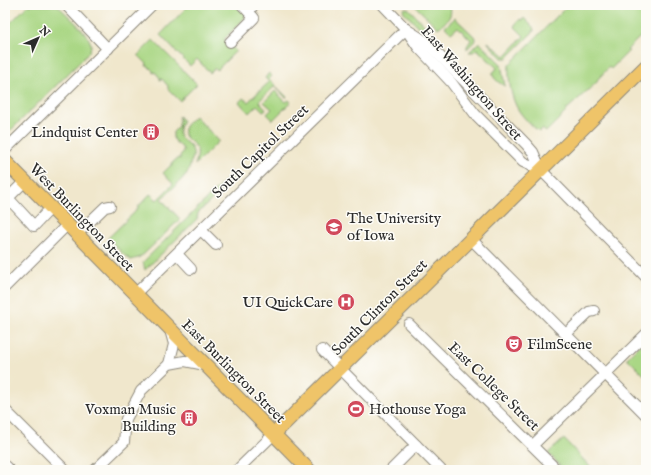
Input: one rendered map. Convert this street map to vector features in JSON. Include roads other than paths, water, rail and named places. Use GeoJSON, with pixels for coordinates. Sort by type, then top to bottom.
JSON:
{"type":"FeatureCollection","features":[{"type":"Feature","properties":{"kind":"main road","name":"South Clinton Street"},"geometry":{"type":"LineString","coordinates":[[274,434],[646,66]]}},
{"type":"Feature","properties":{"kind":"main road","name":"West Burlington Street"},"geometry":{"type":"LineString","coordinates":[[5,161],[135,294]]}},
{"type":"Feature","properties":{"kind":"main road","name":"East Burlington Street"},"geometry":{"type":"LineString","coordinates":[[135,294],[309,470]]}},
{"type":"Feature","properties":{"kind":"street"},"geometry":{"type":"LineString","coordinates":[[66,5],[108,49]]}},
{"type":"Feature","properties":{"kind":"street"},"geometry":{"type":"LineString","coordinates":[[5,150],[152,5]]}},
{"type":"Feature","properties":{"kind":"street"},"geometry":{"type":"LineString","coordinates":[[383,5],[406,29]]}},
{"type":"Feature","properties":{"kind":"street"},"geometry":{"type":"LineString","coordinates":[[230,42],[254,18],[248,7]]}},
{"type":"Feature","properties":{"kind":"street","name":"East Washington Street"},"geometry":{"type":"LineString","coordinates":[[406,29],[418,47],[451,82],[475,114],[523,162],[541,170]]}},
{"type":"Feature","properties":{"kind":"street","name":"East Washington Street"},"geometry":{"type":"LineString","coordinates":[[406,29],[424,41],[526,144],[533,152],[541,170],[646,277]]}},
{"type":"Feature","properties":{"kind":"street","name":"South Capitol Street"},"geometry":{"type":"LineString","coordinates":[[135,294],[406,29]]}},
{"type":"Feature","properties":{"kind":"street"},"geometry":{"type":"LineString","coordinates":[[25,182],[8,198],[34,226],[51,208]]}},
{"type":"Feature","properties":{"kind":"street"},"geometry":{"type":"LineString","coordinates":[[5,287],[72,230],[105,207],[110,206]]}},
{"type":"Feature","properties":{"kind":"street"},"geometry":{"type":"LineString","coordinates":[[201,230],[216,245]]}},
{"type":"Feature","properties":{"kind":"street"},"geometry":{"type":"LineString","coordinates":[[471,239],[646,414]]}},
{"type":"Feature","properties":{"kind":"street"},"geometry":{"type":"LineString","coordinates":[[177,254],[191,269]]}},
{"type":"Feature","properties":{"kind":"street"},"geometry":{"type":"LineString","coordinates":[[566,334],[589,312],[594,311]]}},
{"type":"Feature","properties":{"kind":"street","name":"East College Street"},"geometry":{"type":"LineString","coordinates":[[408,324],[557,470]]}},
{"type":"Feature","properties":{"kind":"street"},"geometry":{"type":"LineString","coordinates":[[95,470],[124,442],[126,419],[141,391],[169,364],[174,344],[170,330]]}},
{"type":"Feature","properties":{"kind":"street"},"geometry":{"type":"LineString","coordinates":[[533,445],[646,334]]}},
{"type":"Feature","properties":{"kind":"street"},"geometry":{"type":"LineString","coordinates":[[322,350],[406,433],[441,470]]}},
{"type":"Feature","properties":{"kind":"street"},"geometry":{"type":"LineString","coordinates":[[169,364],[185,361],[205,365]]}},
{"type":"Feature","properties":{"kind":"street"},"geometry":{"type":"LineString","coordinates":[[5,410],[65,470]]}},
{"type":"Feature","properties":{"kind":"street","name":"South Clinton Street"},"geometry":{"type":"LineString","coordinates":[[237,470],[274,434]]}},
{"type":"Feature","properties":{"kind":"street"},"geometry":{"type":"LineString","coordinates":[[391,470],[416,445]]}},
{"type":"Feature","properties":{"kind":"street"},"geometry":{"type":"LineString","coordinates":[[5,466],[9,470]]}},
{"type":"Feature","properties":{"kind":"place","name":"Lindquist Center"},"geometry":{"type":"Point","coordinates":[151,132]}},
{"type":"Feature","properties":{"kind":"place","name":"The University of Iowa"},"geometry":{"type":"Point","coordinates":[334,227]}},
{"type":"Feature","properties":{"kind":"place","name":"UI QuickCare"},"geometry":{"type":"Point","coordinates":[346,302]}},
{"type":"Feature","properties":{"kind":"place","name":"FilmScene"},"geometry":{"type":"Point","coordinates":[514,344]}},
{"type":"Feature","properties":{"kind":"place","name":"Hothouse Yoga"},"geometry":{"type":"Point","coordinates":[356,409]}},
{"type":"Feature","properties":{"kind":"place","name":"Voxman Music Building"},"geometry":{"type":"Point","coordinates":[189,418]}}]}
